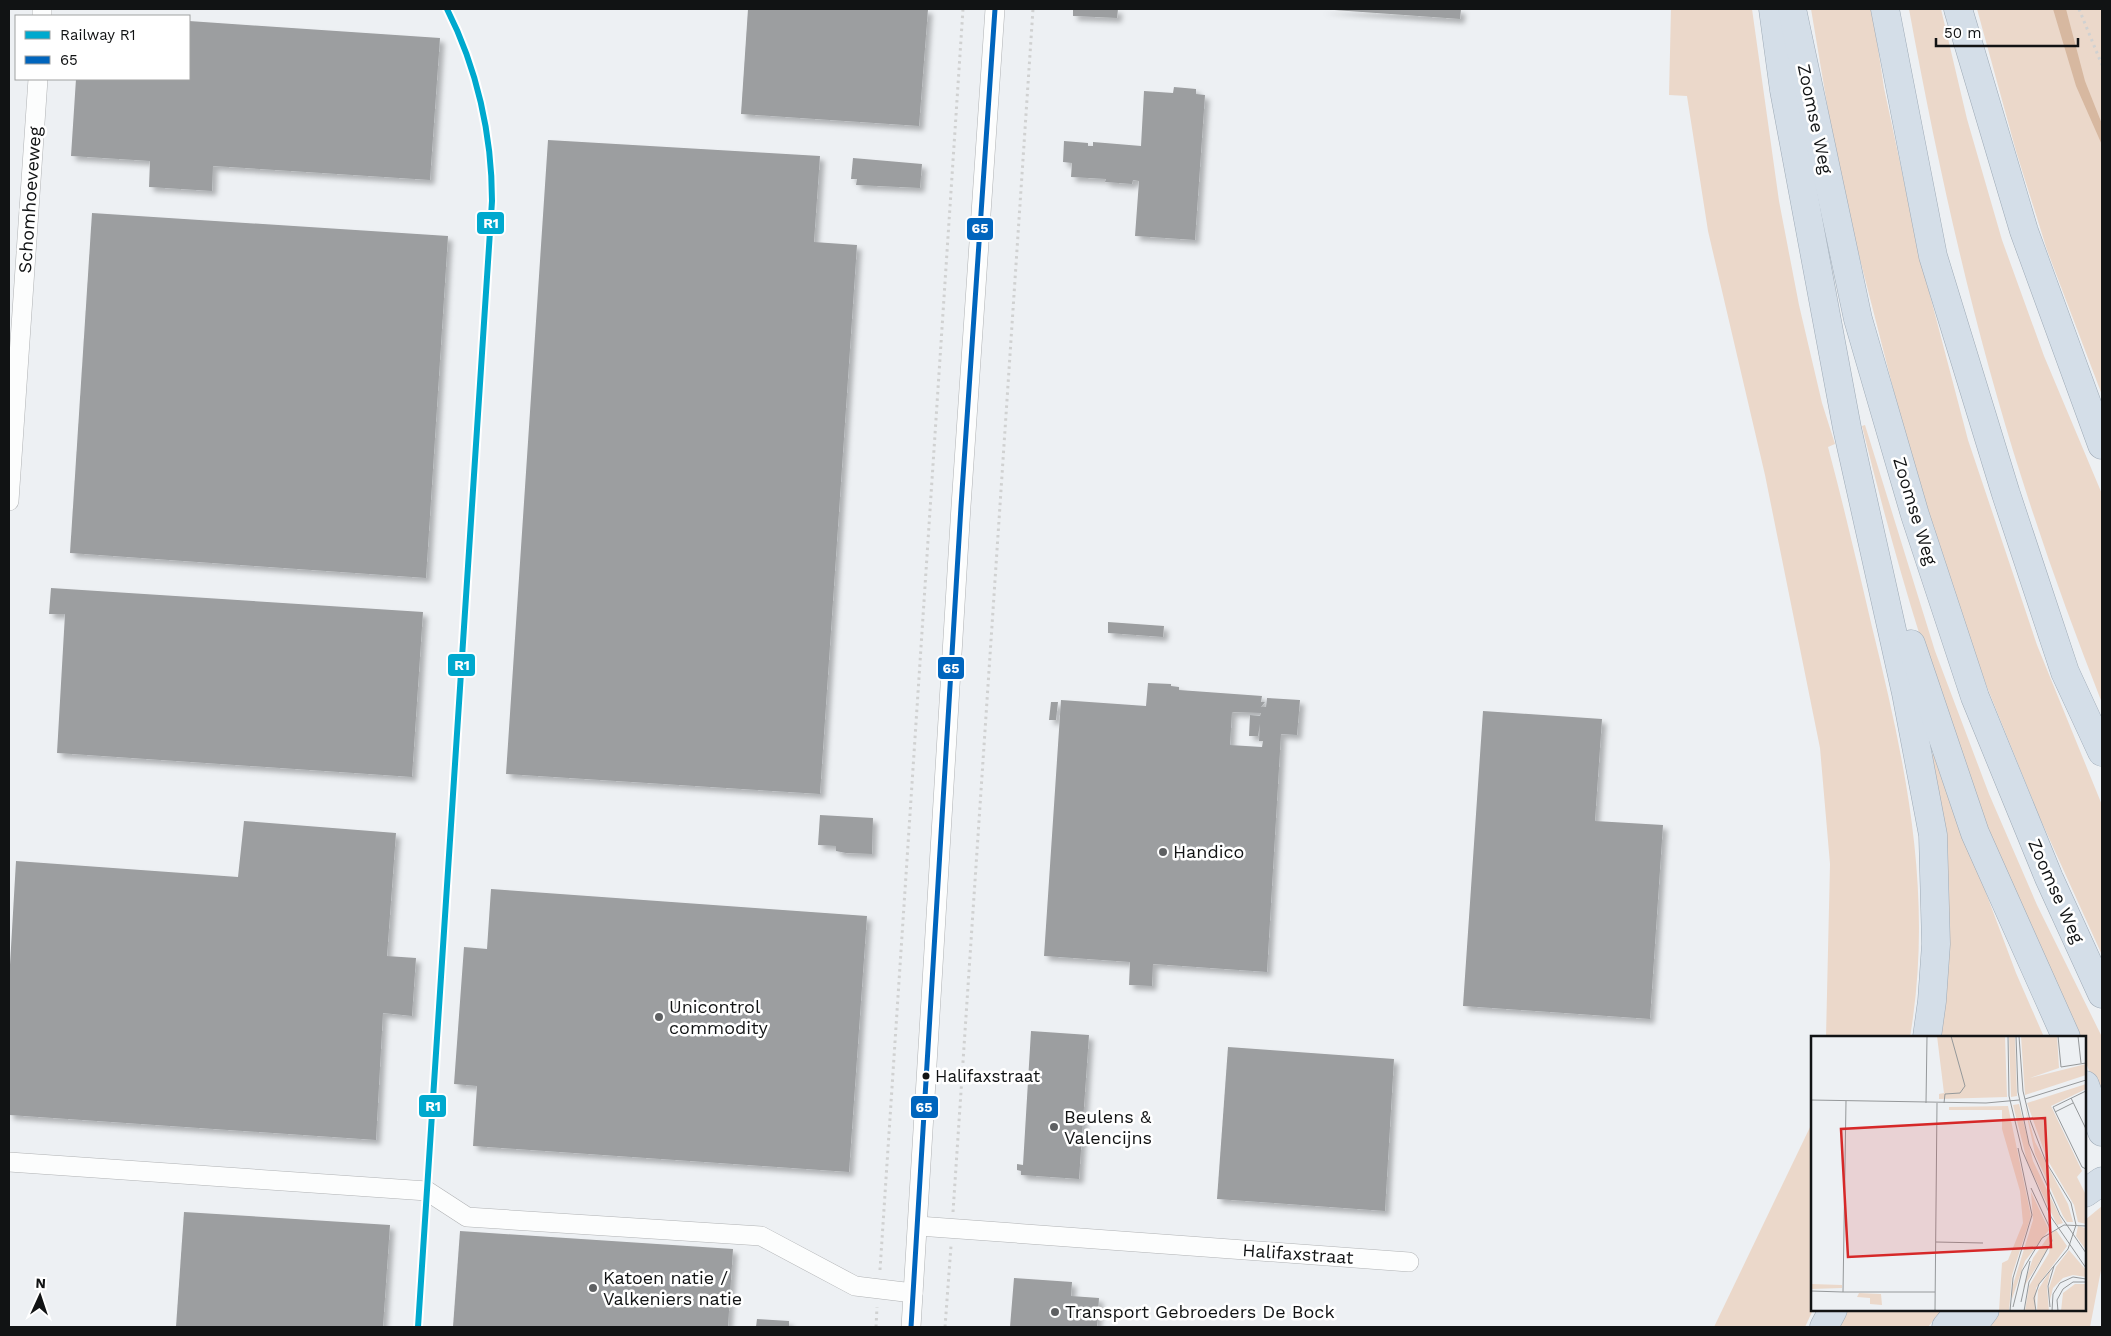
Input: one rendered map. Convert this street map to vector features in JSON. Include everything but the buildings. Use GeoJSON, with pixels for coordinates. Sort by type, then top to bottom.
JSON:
{"type":"FeatureCollection","features":[{"type":"Feature","properties":{"kind":"highway"},"geometry":{"type":"LineString","coordinates":[[1773,9],[1785,100],[1847,428],[1866,504],[1906,694],[1933,835],[1936,944],[1927,1036]]}},
{"type":"Feature","properties":{"kind":"highway","name":"Zoomse Weg"},"geometry":{"type":"LineString","coordinates":[[1792,9],[1858,320],[1915,515],[1975,697],[2049,878],[2102,994]]}},
{"type":"Feature","properties":{"kind":"highway"},"geometry":{"type":"LineString","coordinates":[[1885,9],[1933,256],[2006,494],[2065,672],[2102,752]]}},
{"type":"Feature","properties":{"kind":"highway"},"geometry":{"type":"LineString","coordinates":[[1958,9],[2024,231],[2102,445]]}},
{"type":"Feature","properties":{"kind":"highway"},"geometry":{"type":"LineString","coordinates":[[1866,504],[1934,717],[1976,834],[2066,1036]]}},
{"type":"Feature","properties":{"kind":"highway"},"geometry":{"type":"LineString","coordinates":[[2086,1088],[2102,1132]]}},
{"type":"Feature","properties":{"kind":"highway"},"geometry":{"type":"LineString","coordinates":[[1824,1327],[1832,1311]]}},
{"type":"Feature","properties":{"kind":"highway"},"geometry":{"type":"LineString","coordinates":[[1946,1327],[1959,1311]]}},
{"type":"Feature","properties":{"kind":"highway"},"geometry":{"type":"LineString","coordinates":[[1972,1327],[1984,1311]]}},
{"type":"Feature","properties":{"kind":"street"},"geometry":{"type":"LineString","coordinates":[[911,1327],[961,506],[995,9]]}},
{"type":"Feature","properties":{"kind":"street","name":"Schomhoeveweg"},"geometry":{"type":"LineString","coordinates":[[9,501],[38,80]]}},
{"type":"Feature","properties":{"kind":"street"},"geometry":{"type":"LineString","coordinates":[[9,1162],[427,1190],[467,1217],[761,1236],[855,1286],[913,1293]]}},
{"type":"Feature","properties":{"kind":"street","name":"Halifaxstraat"},"geometry":{"type":"LineString","coordinates":[[918,1226],[1409,1262]]}},
{"type":"Feature","properties":{"kind":"path"},"geometry":{"type":"LineString","coordinates":[[876,1327],[963,9]]}},
{"type":"Feature","properties":{"kind":"path"},"geometry":{"type":"LineString","coordinates":[[945,1327],[1032,9]]}},
{"type":"Feature","properties":{"kind":"path"},"geometry":{"type":"LineString","coordinates":[[2079,9],[2102,65]]}},
{"type":"Feature","properties":{"kind":"shaded area"},"geometry":{"type":"Polygon","coordinates":[[[1671,9],[1752,9],[1779,201],[1799,305],[1822,403],[1835,444],[1828,447],[1896,729],[1913,831],[1919,932],[1917,984],[1910,1036],[1826,1036],[1830,864],[1820,748],[1765,475],[1708,231],[1687,96],[1669,95],[1671,9]]]}},
{"type":"Feature","properties":{"kind":"shaded area"},"geometry":{"type":"Polygon","coordinates":[[[1811,9],[1872,9],[1884,88],[1921,261],[1968,440],[2037,645],[2102,805],[2102,955],[2039,816],[1979,667],[1940,552],[1904,431],[1840,181],[1811,9]]]}},
{"type":"Feature","properties":{"kind":"shaded area"},"geometry":{"type":"Polygon","coordinates":[[[1909,9],[1941,9],[1967,119],[2002,240],[2044,356],[2102,494],[2102,703],[2070,620],[2004,421],[1958,246],[1932,128],[1909,9]]]}},
{"type":"Feature","properties":{"kind":"shaded area"},"geometry":{"type":"Polygon","coordinates":[[[1977,9],[2102,9],[2102,395],[2047,250],[2016,151],[1977,9]]]}},
{"type":"Feature","properties":{"kind":"shaded area"},"geometry":{"type":"Polygon","coordinates":[[[2053,9],[2066,9],[2085,81],[2102,124],[2102,145],[2076,86],[2053,9]]]}},
{"type":"Feature","properties":{"kind":"shaded area"},"geometry":{"type":"Polygon","coordinates":[[[1865,425],[1935,651],[1989,794],[2037,905],[2102,1037],[2102,1105],[2086,1063],[2086,1036],[2075,1036],[1999,859],[1959,753],[1928,661],[1886,520],[1862,426],[1865,425]]]}},
{"type":"Feature","properties":{"kind":"shaded area"},"geometry":{"type":"Polygon","coordinates":[[[1934,754],[2016,973],[2044,1036],[1939,1036],[1930,755],[1934,754]]]}},
{"type":"Feature","properties":{"kind":"shaded area"},"geometry":{"type":"Polygon","coordinates":[[[1811,1125],[1811,1311],[1813,1311],[1805,1327],[1714,1327],[1811,1125]]]}},
{"type":"Feature","properties":{"kind":"shaded area"},"geometry":{"type":"Polygon","coordinates":[[[2102,1206],[2102,1265],[2090,1327],[1985,1327],[1997,1311],[2086,1311],[2086,1219],[2102,1206]]]}},
{"type":"Feature","properties":{"kind":"shaded area"},"geometry":{"type":"Polygon","coordinates":[[[1844,1311],[1941,1311],[1928,1327],[1836,1327],[1844,1311]]]}},
{"type":"Feature","properties":{"kind":"rail line","name":"R1"},"geometry":{"type":"LineString","coordinates":[[418,1327],[492,201],[489,151],[481,102],[467,55],[447,9]]}},
{"type":"Feature","properties":{"kind":"transit line","name":"65"},"geometry":{"type":"LineString","coordinates":[[911,1327],[961,506],[995,9]]}},
{"type":"Feature","properties":{"kind":"place","name":"Handico"},"geometry":{"type":"Point","coordinates":[1163,852]}},
{"type":"Feature","properties":{"kind":"place","name":"Unicontrol commodity"},"geometry":{"type":"Point","coordinates":[659,1017]}},
{"type":"Feature","properties":{"kind":"place","name":"Halifaxstraat"},"geometry":{"type":"Point","coordinates":[926,1076]}},
{"type":"Feature","properties":{"kind":"place","name":"Beulens & Valencijns"},"geometry":{"type":"Point","coordinates":[1054,1127]}},
{"type":"Feature","properties":{"kind":"place","name":"Katoen natie / Valkeniers natie"},"geometry":{"type":"Point","coordinates":[593,1288]}},
{"type":"Feature","properties":{"kind":"place","name":"Transport Gebroeders De Bock"},"geometry":{"type":"Point","coordinates":[1055,1312]}}]}
